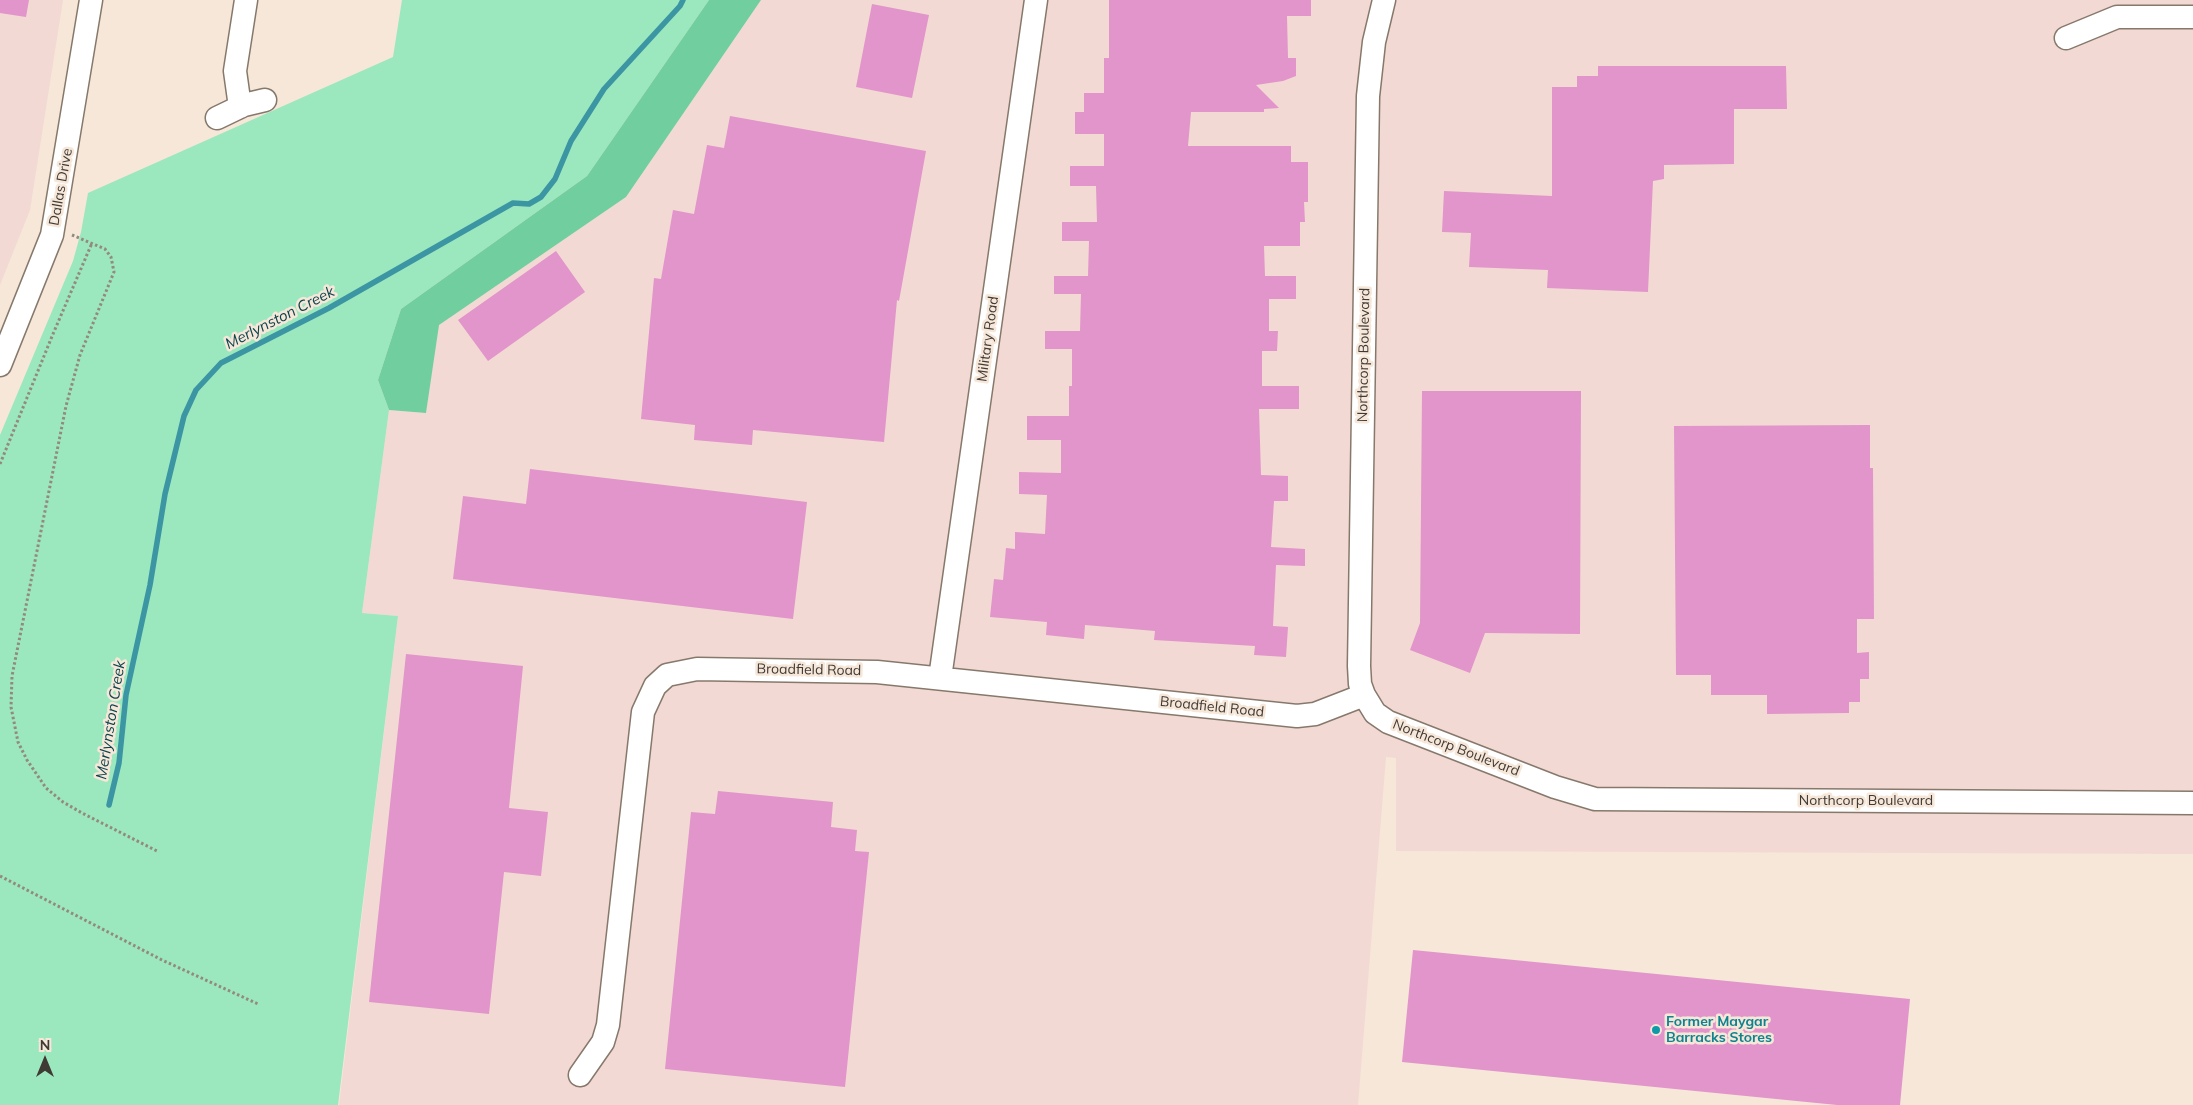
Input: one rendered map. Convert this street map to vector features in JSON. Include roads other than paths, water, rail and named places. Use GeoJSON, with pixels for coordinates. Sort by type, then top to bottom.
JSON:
{"type":"FeatureCollection","features":[{"type":"Feature","properties":{"kind":"street","name":"Dallas Drive"},"geometry":{"type":"LineString","coordinates":[[0,365],[52,235],[90,0]]}},
{"type":"Feature","properties":{"kind":"street"},"geometry":{"type":"LineString","coordinates":[[240,107],[235,71],[246,0]]}},
{"type":"Feature","properties":{"kind":"street","name":"Military Road"},"geometry":{"type":"LineString","coordinates":[[940,678],[1036,0]]}},
{"type":"Feature","properties":{"kind":"street","name":"Northcorp Boulevard"},"geometry":{"type":"LineString","coordinates":[[1384,0],[1374,42],[1368,96],[1359,666],[1360,684],[1364,695],[1375,713],[1388,722],[1568,792],[1595,799],[2193,803]]}},
{"type":"Feature","properties":{"kind":"street"},"geometry":{"type":"LineString","coordinates":[[2066,38],[2117,17],[2192,11]]}},
{"type":"Feature","properties":{"kind":"street"},"geometry":{"type":"LineString","coordinates":[[217,118],[240,107],[265,100]]}},
{"type":"Feature","properties":{"kind":"street","name":"Broadfield Road"},"geometry":{"type":"LineString","coordinates":[[580,1075],[603,1042],[608,1026],[643,712],[656,686],[667,676],[697,668],[870,672],[1297,716],[1315,714],[1364,695]]}},
{"type":"Feature","properties":{"kind":"waterway","name":"Merlynston Creek"},"geometry":{"type":"LineString","coordinates":[[109,805],[119,763],[126,695],[150,585],[165,494],[184,416],[196,390],[221,363],[329,308],[513,203],[529,204],[541,197],[555,179],[571,141],[604,89],[680,6],[683,0]]}},
{"type":"Feature","properties":{"kind":"place","name":"Former Maygar Barracks Stores"},"geometry":{"type":"Point","coordinates":[1656,1030]}}]}
